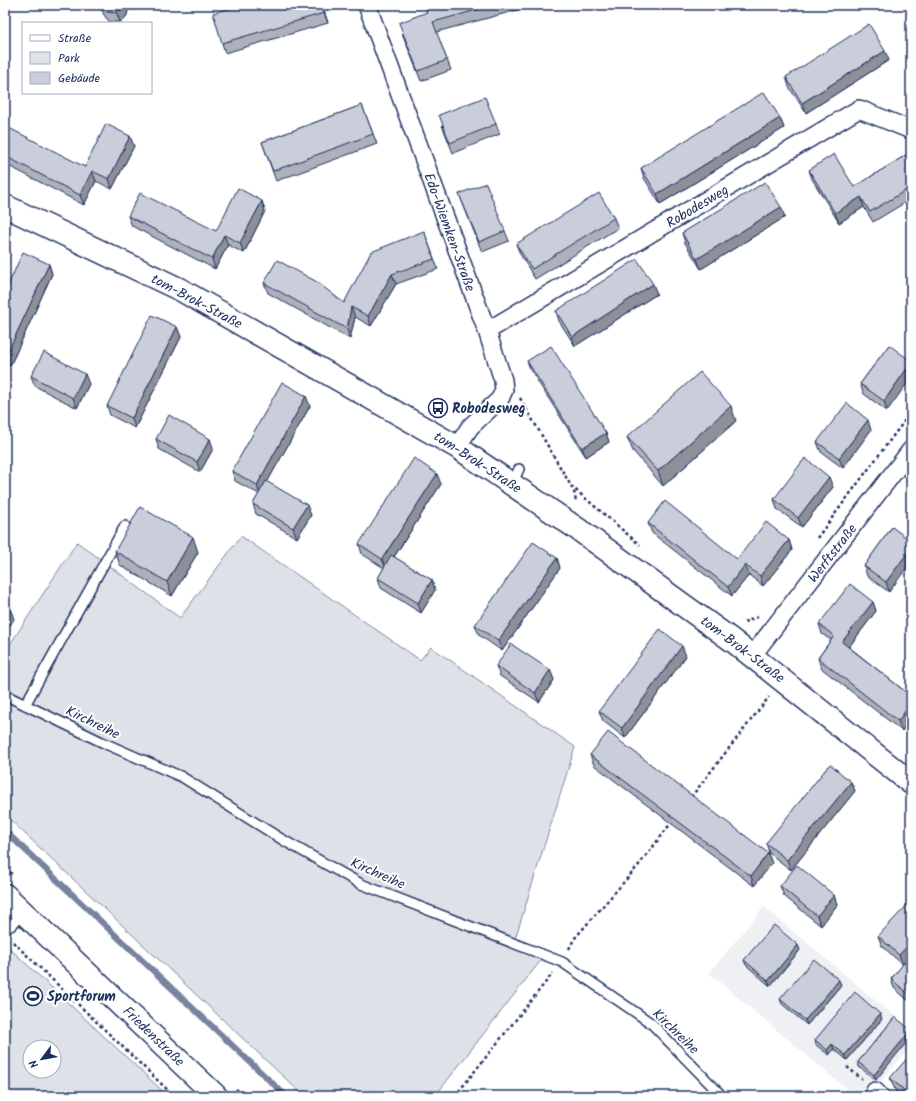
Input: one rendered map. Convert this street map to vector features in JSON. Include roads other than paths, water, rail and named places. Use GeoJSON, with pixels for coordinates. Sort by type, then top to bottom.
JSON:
{"type":"FeatureCollection","features":[{"type":"Feature","properties":{"kind":"street","name":"Edo-Wiemken-Straße"},"geometry":{"type":"LineString","coordinates":[[367,5],[487,331],[503,380],[504,390],[500,399],[470,427],[457,447]]}},
{"type":"Feature","properties":{"kind":"street","name":"Robodesweg"},"geometry":{"type":"LineString","coordinates":[[487,331],[859,109],[911,130]]}},
{"type":"Feature","properties":{"kind":"street","name":"tom-Brok-Straße"},"geometry":{"type":"LineString","coordinates":[[5,206],[181,290],[457,447],[516,476],[582,532],[752,656],[911,783]]}},
{"type":"Feature","properties":{"kind":"street","name":"Werftstraße"},"geometry":{"type":"LineString","coordinates":[[752,656],[911,450]]}},
{"type":"Feature","properties":{"kind":"street","name":"Friedenstraße"},"geometry":{"type":"LineString","coordinates":[[5,894],[216,1096]]}},
{"type":"Feature","properties":{"kind":"lane"},"geometry":{"type":"LineString","coordinates":[[24,704],[125,526]]}},
{"type":"Feature","properties":{"kind":"lane","name":"Kirchreihe"},"geometry":{"type":"LineString","coordinates":[[5,695],[106,744],[182,777],[283,840],[361,884],[562,962],[651,1023],[722,1096]]}},
{"type":"Feature","properties":{"kind":"lane"},"geometry":{"type":"LineString","coordinates":[[5,929],[12,925],[24,911]]}},
{"type":"Feature","properties":{"kind":"waterway"},"geometry":{"type":"LineString","coordinates":[[5,831],[286,1096]]}},
{"type":"Feature","properties":{"kind":"place","name":"Robodesweg"},"geometry":{"type":"Point","coordinates":[438,408]}},
{"type":"Feature","properties":{"kind":"place","name":"Sportforum"},"geometry":{"type":"Point","coordinates":[33,996]}}]}
